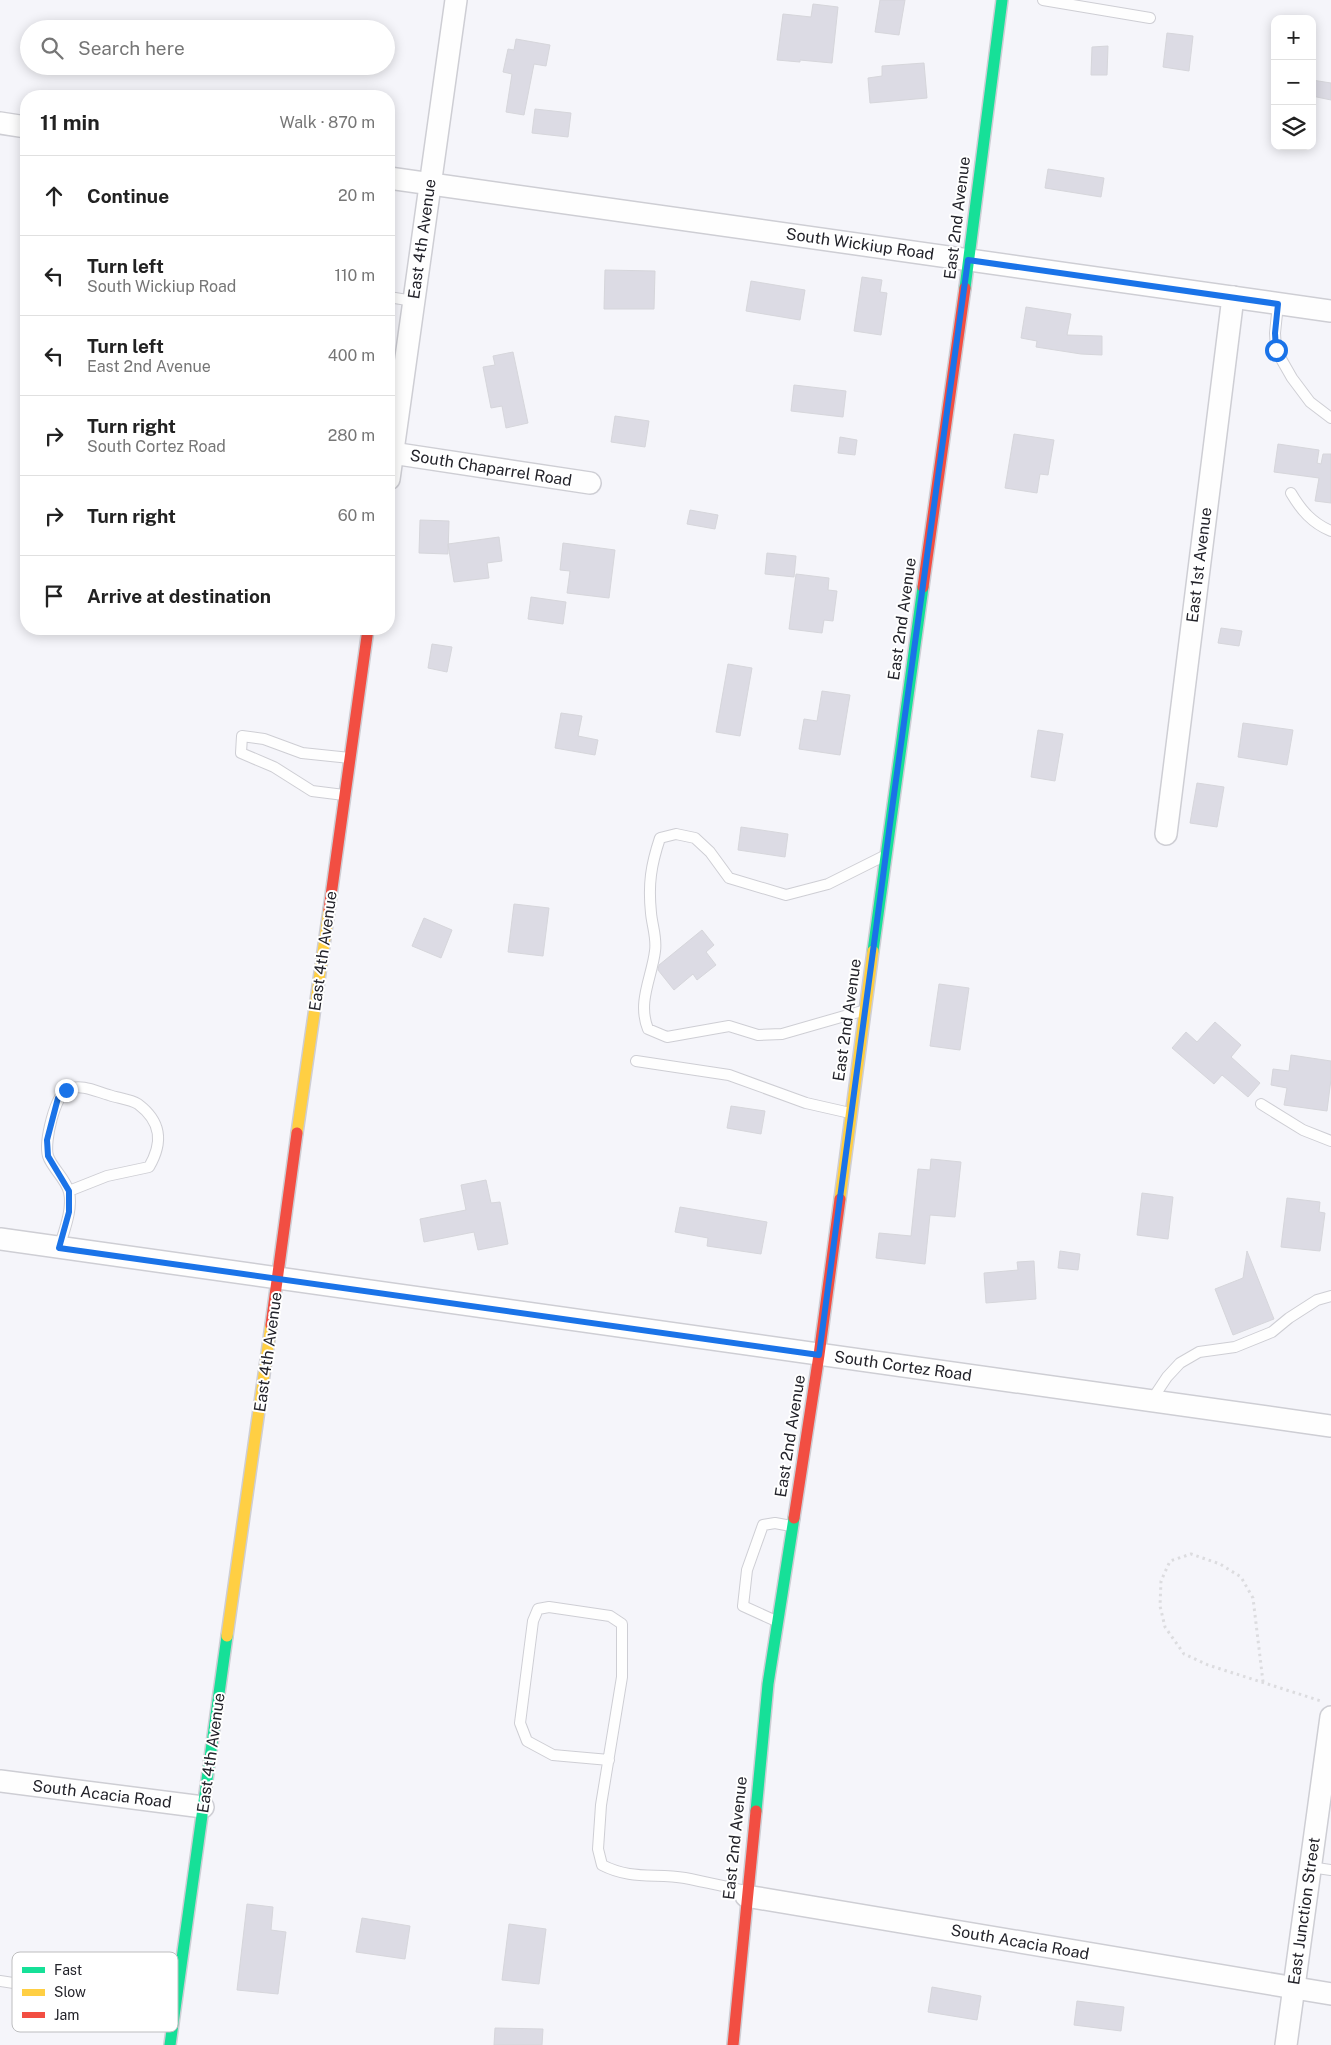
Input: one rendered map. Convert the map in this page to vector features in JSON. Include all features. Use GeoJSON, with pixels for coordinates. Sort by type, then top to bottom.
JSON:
{"type":"FeatureCollection","features":[{"type":"Feature","properties":{"kind":"street","name":"East 4th Avenue"},"geometry":{"type":"LineString","coordinates":[[395,431],[456,0]]}},
{"type":"Feature","properties":{"kind":"street","name":"East 2nd Avenue"},"geometry":{"type":"LineString","coordinates":[[733,2045],[746,1893],[768,1684],[819,1355],[1002,0]]}},
{"type":"Feature","properties":{"kind":"street"},"geometry":{"type":"LineString","coordinates":[[0,123],[20,126]]}},
{"type":"Feature","properties":{"kind":"street","name":"South Wickiup Road"},"geometry":{"type":"LineString","coordinates":[[395,179],[1331,311]]}},
{"type":"Feature","properties":{"kind":"street","name":"East 1st Avenue"},"geometry":{"type":"LineString","coordinates":[[1166,834],[1233,297]]}},
{"type":"Feature","properties":{"kind":"street","name":"South Chaparrel Road"},"geometry":{"type":"LineString","coordinates":[[395,453],[590,483]]}},
{"type":"Feature","properties":{"kind":"street","name":"East 4th Avenue"},"geometry":{"type":"LineString","coordinates":[[178,1986],[367,635]]}},
{"type":"Feature","properties":{"kind":"street","name":"South Cortez Road"},"geometry":{"type":"LineString","coordinates":[[0,1239],[1331,1426]]}},
{"type":"Feature","properties":{"kind":"street","name":"East Junction Street"},"geometry":{"type":"LineString","coordinates":[[1286,2045],[1310,1867],[1326,1709]]}},
{"type":"Feature","properties":{"kind":"street","name":"South Acacia Road"},"geometry":{"type":"LineString","coordinates":[[0,1781],[204,1807]]}},
{"type":"Feature","properties":{"kind":"street","name":"South Acacia Road"},"geometry":{"type":"LineString","coordinates":[[746,1893],[1331,1994]]}},
{"type":"Feature","properties":{"kind":"street","name":"East 4th Avenue"},"geometry":{"type":"LineString","coordinates":[[170,2045],[172,2032]]}},
{"type":"Feature","properties":{"kind":"lane"},"geometry":{"type":"LineString","coordinates":[[1044,0],[1150,18]]}},
{"type":"Feature","properties":{"kind":"lane"},"geometry":{"type":"LineString","coordinates":[[395,298],[413,301]]}},
{"type":"Feature","properties":{"kind":"lane"},"geometry":{"type":"LineString","coordinates":[[1278,304],[1275,333],[1276,350],[1292,378],[1310,402],[1331,418]]}},
{"type":"Feature","properties":{"kind":"lane"},"geometry":{"type":"LineString","coordinates":[[1291,492],[1300,508],[1318,525],[1331,531]]}},
{"type":"Feature","properties":{"kind":"lane"},"geometry":{"type":"LineString","coordinates":[[345,796],[312,792],[274,766],[241,753],[242,736],[264,739],[302,753],[350,758]]}},
{"type":"Feature","properties":{"kind":"lane"},"geometry":{"type":"LineString","coordinates":[[864,1011],[782,1034],[758,1035],[729,1026],[666,1037],[648,1028],[643,1016],[655,950],[649,879],[652,861],[660,838],[676,834],[695,838],[710,852],[729,878],[786,895],[828,884],[886,855]]}},
{"type":"Feature","properties":{"kind":"lane"},"geometry":{"type":"LineString","coordinates":[[636,1061],[729,1075],[806,1103],[851,1113]]}},
{"type":"Feature","properties":{"kind":"lane"},"geometry":{"type":"LineString","coordinates":[[59,1248],[69,1212],[69,1191],[48,1156],[47,1140],[58,1098],[66,1090],[83,1087],[137,1104],[158,1129],[157,1153],[149,1167],[107,1176],[69,1191]]}},
{"type":"Feature","properties":{"kind":"lane"},"geometry":{"type":"LineString","coordinates":[[1261,1104],[1303,1130],[1331,1141]]}},
{"type":"Feature","properties":{"kind":"lane"},"geometry":{"type":"LineString","coordinates":[[1151,1401],[1167,1377],[1180,1363],[1199,1352],[1235,1347],[1272,1332],[1289,1318],[1317,1300],[1331,1296]]}},
{"type":"Feature","properties":{"kind":"lane"},"geometry":{"type":"LineString","coordinates":[[777,1621],[743,1606],[747,1570],[763,1525],[775,1523],[792,1526]]}},
{"type":"Feature","properties":{"kind":"lane"},"geometry":{"type":"LineString","coordinates":[[609,1760],[553,1755],[527,1741],[520,1723],[533,1621],[538,1609],[549,1607],[610,1616],[622,1624],[622,1677],[609,1760],[601,1805],[598,1849],[602,1865],[616,1872],[649,1877],[684,1878],[746,1893]]}},
{"type":"Feature","properties":{"kind":"lane"},"geometry":{"type":"LineString","coordinates":[[1310,1867],[1331,1870]]}},
{"type":"Feature","properties":{"kind":"path"},"geometry":{"type":"LineString","coordinates":[[1263,1682],[1253,1598],[1241,1577],[1220,1564],[1191,1554],[1170,1561],[1161,1581],[1160,1606],[1165,1627],[1184,1654],[1208,1665],[1263,1682],[1326,1709]]}},
{"type":"Feature","properties":{"kind":"building"},"geometry":{"type":"Polygon","coordinates":[[[880,0],[905,0],[899,35],[875,32],[880,0]]]}},
{"type":"Feature","properties":{"kind":"building"},"geometry":{"type":"Polygon","coordinates":[[[813,4],[838,7],[832,63],[777,60],[783,14],[811,17],[813,4]]]}},
{"type":"Feature","properties":{"kind":"building"},"geometry":{"type":"Polygon","coordinates":[[[1167,33],[1193,36],[1189,71],[1163,67],[1167,33]]]}},
{"type":"Feature","properties":{"kind":"building"},"geometry":{"type":"Polygon","coordinates":[[[516,39],[550,45],[546,66],[534,64],[524,115],[506,112],[512,74],[503,72],[508,49],[514,50],[516,39]]]}},
{"type":"Feature","properties":{"kind":"building"},"geometry":{"type":"Polygon","coordinates":[[[1108,46],[1107,75],[1091,75],[1092,47],[1108,46]]]}},
{"type":"Feature","properties":{"kind":"building"},"geometry":{"type":"Polygon","coordinates":[[[924,63],[927,98],[870,103],[868,78],[882,76],[882,66],[924,63]]]}},
{"type":"Feature","properties":{"kind":"building"},"geometry":{"type":"Polygon","coordinates":[[[1316,81],[1331,83],[1331,100],[1316,97],[1316,81]]]}},
{"type":"Feature","properties":{"kind":"building"},"geometry":{"type":"Polygon","coordinates":[[[535,109],[571,113],[568,137],[532,133],[535,109]]]}},
{"type":"Feature","properties":{"kind":"building"},"geometry":{"type":"Polygon","coordinates":[[[1048,169],[1104,178],[1101,197],[1045,188],[1048,169]]]}},
{"type":"Feature","properties":{"kind":"building"},"geometry":{"type":"Polygon","coordinates":[[[605,270],[655,271],[654,309],[604,309],[605,270]]]}},
{"type":"Feature","properties":{"kind":"building"},"geometry":{"type":"Polygon","coordinates":[[[862,277],[882,280],[880,292],[887,293],[881,335],[854,331],[862,277]]]}},
{"type":"Feature","properties":{"kind":"building"},"geometry":{"type":"Polygon","coordinates":[[[751,281],[805,290],[800,320],[746,311],[751,281]]]}},
{"type":"Feature","properties":{"kind":"building"},"geometry":{"type":"Polygon","coordinates":[[[1026,307],[1071,314],[1067,335],[1102,336],[1102,355],[1081,354],[1036,347],[1037,341],[1021,338],[1026,307]]]}},
{"type":"Feature","properties":{"kind":"building"},"geometry":{"type":"Polygon","coordinates":[[[513,352],[528,423],[506,428],[502,406],[491,408],[483,367],[495,365],[493,356],[513,352]]]}},
{"type":"Feature","properties":{"kind":"building"},"geometry":{"type":"Polygon","coordinates":[[[794,385],[846,391],[843,417],[791,411],[794,385]]]}},
{"type":"Feature","properties":{"kind":"building"},"geometry":{"type":"Polygon","coordinates":[[[615,416],[649,421],[645,447],[611,442],[615,416]]]}},
{"type":"Feature","properties":{"kind":"building"},"geometry":{"type":"Polygon","coordinates":[[[1014,434],[1054,440],[1048,475],[1040,474],[1037,493],[1005,488],[1014,434]]]}},
{"type":"Feature","properties":{"kind":"building"},"geometry":{"type":"Polygon","coordinates":[[[840,437],[857,440],[855,455],[838,453],[840,437]]]}},
{"type":"Feature","properties":{"kind":"building"},"geometry":{"type":"Polygon","coordinates":[[[1278,444],[1319,450],[1317,463],[1321,464],[1323,454],[1331,454],[1331,503],[1315,501],[1319,478],[1274,472],[1278,444]]]}},
{"type":"Feature","properties":{"kind":"building"},"geometry":{"type":"Polygon","coordinates":[[[690,510],[718,515],[715,529],[687,524],[690,510]]]}},
{"type":"Feature","properties":{"kind":"building"},"geometry":{"type":"Polygon","coordinates":[[[420,520],[449,521],[448,554],[419,553],[420,520]]]}},
{"type":"Feature","properties":{"kind":"building"},"geometry":{"type":"Polygon","coordinates":[[[499,537],[502,561],[487,563],[489,578],[454,582],[448,544],[499,537]]]}},
{"type":"Feature","properties":{"kind":"building"},"geometry":{"type":"Polygon","coordinates":[[[563,543],[615,550],[609,598],[567,593],[570,571],[560,570],[563,543]]]}},
{"type":"Feature","properties":{"kind":"building"},"geometry":{"type":"Polygon","coordinates":[[[767,553],[796,556],[794,577],[765,574],[767,553]]]}},
{"type":"Feature","properties":{"kind":"building"},"geometry":{"type":"Polygon","coordinates":[[[796,574],[829,578],[828,590],[837,591],[833,621],[824,620],[822,633],[789,629],[796,574]]]}},
{"type":"Feature","properties":{"kind":"building"},"geometry":{"type":"Polygon","coordinates":[[[531,597],[566,602],[563,624],[528,619],[531,597]]]}},
{"type":"Feature","properties":{"kind":"building"},"geometry":{"type":"Polygon","coordinates":[[[1221,628],[1242,631],[1239,646],[1218,643],[1221,628]]]}},
{"type":"Feature","properties":{"kind":"building"},"geometry":{"type":"Polygon","coordinates":[[[432,644],[452,647],[447,672],[428,668],[432,644]]]}},
{"type":"Feature","properties":{"kind":"building"},"geometry":{"type":"Polygon","coordinates":[[[728,664],[752,668],[740,736],[716,732],[728,664]]]}},
{"type":"Feature","properties":{"kind":"building"},"geometry":{"type":"Polygon","coordinates":[[[822,691],[850,695],[840,755],[799,749],[804,719],[817,721],[822,691]]]}},
{"type":"Feature","properties":{"kind":"building"},"geometry":{"type":"Polygon","coordinates":[[[561,713],[582,716],[578,736],[598,740],[595,755],[555,748],[561,713]]]}},
{"type":"Feature","properties":{"kind":"building"},"geometry":{"type":"Polygon","coordinates":[[[1243,723],[1293,730],[1287,765],[1238,757],[1243,723]]]}},
{"type":"Feature","properties":{"kind":"building"},"geometry":{"type":"Polygon","coordinates":[[[1038,730],[1063,734],[1055,781],[1031,777],[1038,730]]]}},
{"type":"Feature","properties":{"kind":"building"},"geometry":{"type":"Polygon","coordinates":[[[1197,783],[1224,787],[1217,827],[1190,823],[1197,783]]]}},
{"type":"Feature","properties":{"kind":"building"},"geometry":{"type":"Polygon","coordinates":[[[741,827],[788,834],[785,857],[738,850],[741,827]]]}},
{"type":"Feature","properties":{"kind":"building"},"geometry":{"type":"Polygon","coordinates":[[[514,904],[549,908],[543,956],[508,952],[514,904]]]}},
{"type":"Feature","properties":{"kind":"building"},"geometry":{"type":"Polygon","coordinates":[[[424,918],[452,930],[441,958],[412,946],[424,918]]]}},
{"type":"Feature","properties":{"kind":"building"},"geometry":{"type":"Polygon","coordinates":[[[702,930],[714,945],[706,952],[716,965],[697,980],[693,974],[674,990],[658,970],[659,965],[702,930]]]}},
{"type":"Feature","properties":{"kind":"building"},"geometry":{"type":"Polygon","coordinates":[[[939,984],[969,988],[960,1050],[930,1046],[939,984]]]}},
{"type":"Feature","properties":{"kind":"building"},"geometry":{"type":"Polygon","coordinates":[[[1215,1022],[1241,1045],[1231,1057],[1260,1083],[1248,1097],[1222,1075],[1214,1084],[1172,1048],[1186,1032],[1197,1042],[1215,1022]]]}},
{"type":"Feature","properties":{"kind":"building"},"geometry":{"type":"Polygon","coordinates":[[[1291,1055],[1331,1061],[1327,1111],[1284,1105],[1287,1088],[1271,1085],[1273,1069],[1289,1071],[1291,1055]]]}},
{"type":"Feature","properties":{"kind":"building"},"geometry":{"type":"Polygon","coordinates":[[[731,1106],[765,1111],[761,1134],[727,1128],[731,1106]]]}},
{"type":"Feature","properties":{"kind":"building"},"geometry":{"type":"Polygon","coordinates":[[[931,1159],[961,1162],[955,1217],[930,1215],[925,1264],[876,1258],[879,1233],[911,1236],[918,1169],[930,1170],[931,1159]]]}},
{"type":"Feature","properties":{"kind":"building"},"geometry":{"type":"Polygon","coordinates":[[[486,1180],[491,1203],[500,1202],[508,1244],[478,1250],[474,1232],[424,1242],[420,1219],[466,1210],[461,1185],[486,1180]]]}},
{"type":"Feature","properties":{"kind":"building"},"geometry":{"type":"Polygon","coordinates":[[[1142,1193],[1173,1197],[1168,1239],[1137,1235],[1142,1193]]]}},
{"type":"Feature","properties":{"kind":"building"},"geometry":{"type":"Polygon","coordinates":[[[1287,1198],[1320,1202],[1319,1212],[1325,1213],[1320,1251],[1281,1247],[1287,1198]]]}},
{"type":"Feature","properties":{"kind":"building"},"geometry":{"type":"Polygon","coordinates":[[[680,1207],[767,1222],[761,1254],[707,1246],[708,1238],[675,1232],[680,1207]]]}},
{"type":"Feature","properties":{"kind":"building"},"geometry":{"type":"Polygon","coordinates":[[[1060,1251],[1080,1254],[1078,1270],[1058,1268],[1060,1251]]]}},
{"type":"Feature","properties":{"kind":"building"},"geometry":{"type":"Polygon","coordinates":[[[1247,1251],[1274,1319],[1233,1335],[1215,1289],[1243,1278],[1247,1251]]]}},
{"type":"Feature","properties":{"kind":"building"},"geometry":{"type":"Polygon","coordinates":[[[1034,1261],[1036,1299],[986,1303],[984,1273],[1018,1270],[1017,1262],[1034,1261]]]}},
{"type":"Feature","properties":{"kind":"building"},"geometry":{"type":"Polygon","coordinates":[[[247,1904],[273,1907],[271,1930],[286,1932],[278,1994],[237,1990],[247,1904]]]}},
{"type":"Feature","properties":{"kind":"building"},"geometry":{"type":"Polygon","coordinates":[[[362,1918],[410,1926],[405,1959],[356,1952],[362,1918]]]}},
{"type":"Feature","properties":{"kind":"building"},"geometry":{"type":"Polygon","coordinates":[[[509,1924],[546,1929],[539,1984],[502,1980],[509,1924]]]}},
{"type":"Feature","properties":{"kind":"building"},"geometry":{"type":"Polygon","coordinates":[[[932,1987],[981,1996],[977,2020],[928,2012],[932,1987]]]}},
{"type":"Feature","properties":{"kind":"building"},"geometry":{"type":"Polygon","coordinates":[[[1077,2001],[1124,2007],[1121,2031],[1074,2025],[1077,2001]]]}},
{"type":"Feature","properties":{"kind":"building"},"geometry":{"type":"Polygon","coordinates":[[[495,2028],[543,2029],[542,2045],[494,2045],[495,2028]]]}},
{"type":"Feature","properties":{"kind":"traffic: fast"},"geometry":{"type":"LineString","coordinates":[[965,288],[1002,0]]}},
{"type":"Feature","properties":{"kind":"traffic: fast"},"geometry":{"type":"LineString","coordinates":[[873,951],[923,587]]}},
{"type":"Feature","properties":{"kind":"traffic: fast"},"geometry":{"type":"LineString","coordinates":[[756,1811],[768,1684],[794,1518]]}},
{"type":"Feature","properties":{"kind":"traffic: fast"},"geometry":{"type":"LineString","coordinates":[[178,1988],[227,1636]]}},
{"type":"Feature","properties":{"kind":"traffic: fast"},"geometry":{"type":"LineString","coordinates":[[170,2045],[172,2032]]}},
{"type":"Feature","properties":{"kind":"traffic: slow"},"geometry":{"type":"LineString","coordinates":[[297,1133],[329,910]]}},
{"type":"Feature","properties":{"kind":"traffic: slow"},"geometry":{"type":"LineString","coordinates":[[840,1199],[873,951]]}},
{"type":"Feature","properties":{"kind":"traffic: slow"},"geometry":{"type":"LineString","coordinates":[[227,1636],[271,1325]]}},
{"type":"Feature","properties":{"kind":"traffic: jam"},"geometry":{"type":"LineString","coordinates":[[923,587],[965,288]]}},
{"type":"Feature","properties":{"kind":"traffic: jam"},"geometry":{"type":"LineString","coordinates":[[329,910],[367,635]]}},
{"type":"Feature","properties":{"kind":"traffic: jam"},"geometry":{"type":"LineString","coordinates":[[271,1325],[297,1133]]}},
{"type":"Feature","properties":{"kind":"traffic: jam"},"geometry":{"type":"LineString","coordinates":[[794,1518],[840,1199]]}},
{"type":"Feature","properties":{"kind":"traffic: jam"},"geometry":{"type":"LineString","coordinates":[[733,2045],[756,1811]]}},
{"type":"Feature","properties":{"kind":"route"},"geometry":{"type":"LineString","coordinates":[[66,1090],[58,1098],[47,1140],[48,1156],[69,1191],[69,1212],[59,1248],[819,1355],[968,260],[1278,304],[1275,333],[1276,350]]}}]}
